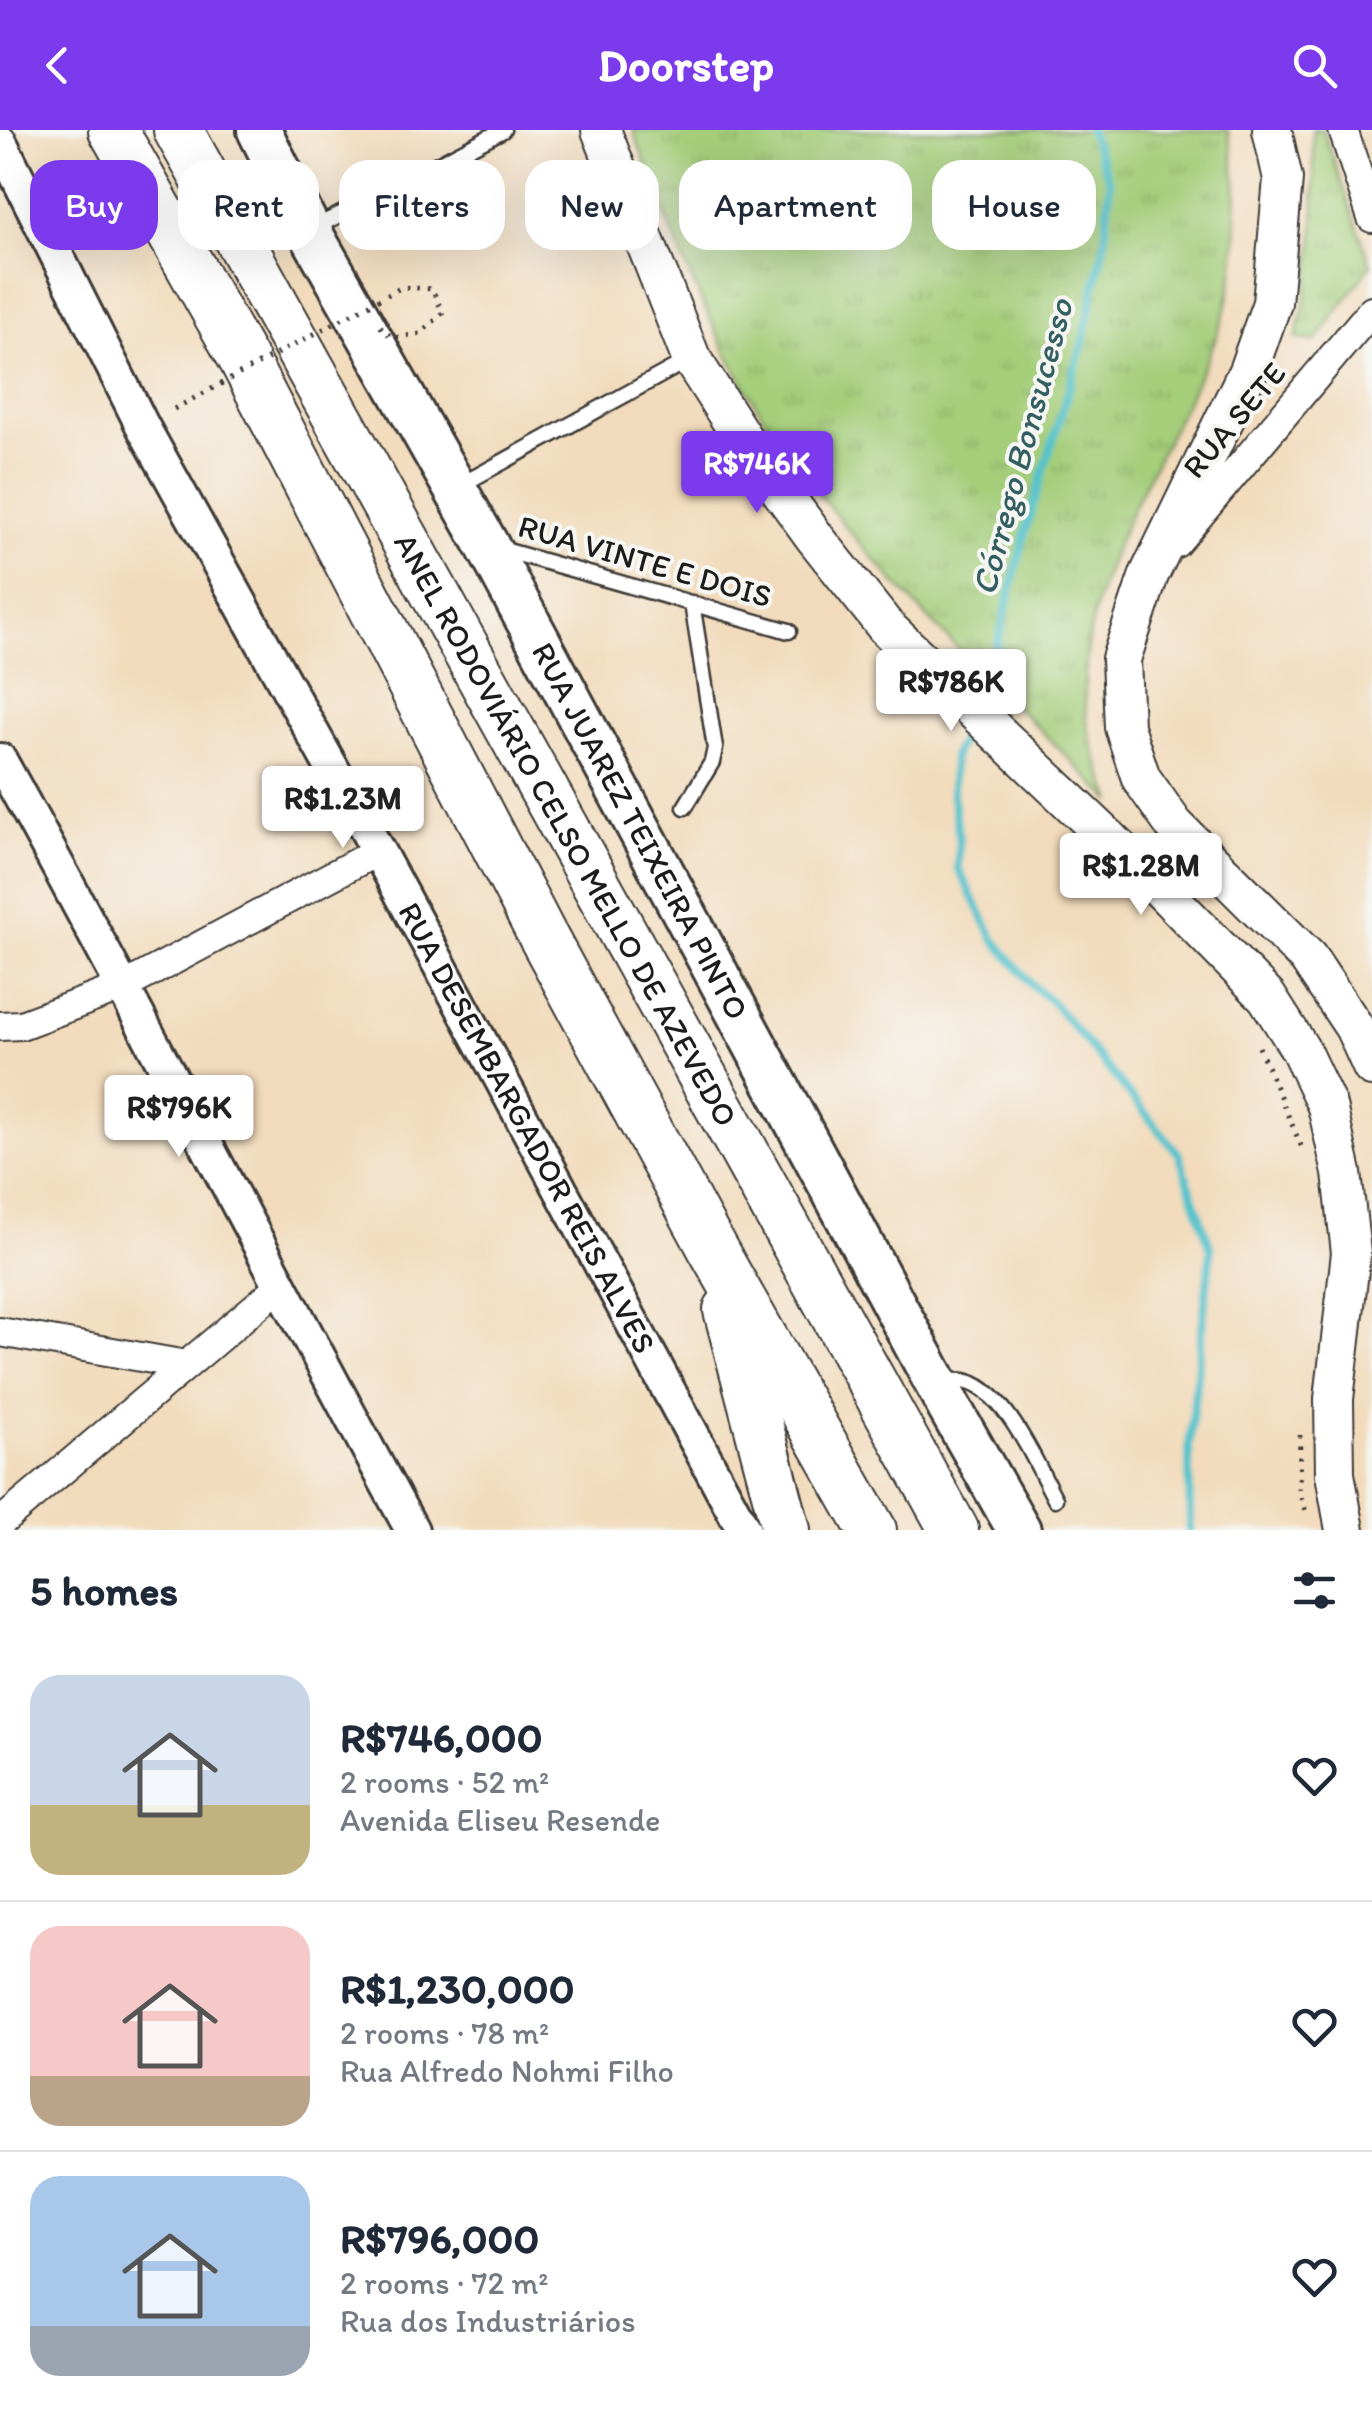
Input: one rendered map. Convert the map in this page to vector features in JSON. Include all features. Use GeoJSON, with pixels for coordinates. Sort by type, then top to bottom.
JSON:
{"type":"FeatureCollection","features":[{"type":"Feature","properties":{"kind":"highway","name":"ANEL RODOVIÁRIO CELSO MELLO DE AZEVEDO"},"geometry":{"type":"LineString","coordinates":[[113,130],[243,359],[541,933],[712,1248],[872,1530]]}},
{"type":"Feature","properties":{"kind":"highway","name":"ANEL RODOVIÁRIO CELSO MELLO DE AZEVEDO"},"geometry":{"type":"LineString","coordinates":[[178,130],[954,1530]]}},
{"type":"Feature","properties":{"kind":"highway"},"geometry":{"type":"LineString","coordinates":[[712,1248],[786,1530]]}},
{"type":"Feature","properties":{"kind":"main road","name":"RUA JUAREZ TEIXEIRA PINTO"},"geometry":{"type":"LineString","coordinates":[[259,130],[274,160]]}},
{"type":"Feature","properties":{"kind":"main road"},"geometry":{"type":"LineString","coordinates":[[601,130],[691,358],[881,644],[1061,792],[1267,997],[1300,1049],[1327,1106],[1342,1173],[1351,1253],[1334,1398],[1335,1474],[1345,1530]]}},
{"type":"Feature","properties":{"kind":"main road"},"geometry":{"type":"LineString","coordinates":[[1272,130],[1282,179],[1272,303],[1248,371],[1149,575],[1121,658],[1124,727],[1141,778],[1174,825],[1308,958],[1354,1026],[1372,1067]]}},
{"type":"Feature","properties":{"kind":"main road","name":"RUA JUAREZ TEIXEIRA PINTO"},"geometry":{"type":"LineString","coordinates":[[319,246],[487,545],[938,1387],[1019,1530]]}},
{"type":"Feature","properties":{"kind":"street"},"geometry":{"type":"LineString","coordinates":[[1343,130],[1372,217]]}},
{"type":"Feature","properties":{"kind":"street","name":"RUA DESEMBARGADOR REIS ALVES"},"geometry":{"type":"LineString","coordinates":[[0,142],[143,427],[378,851],[744,1530]]}},
{"type":"Feature","properties":{"kind":"street","name":"RUA SETE"},"geometry":{"type":"LineString","coordinates":[[1149,575],[1372,310]]}},
{"type":"Feature","properties":{"kind":"street"},"geometry":{"type":"LineString","coordinates":[[0,760],[125,986],[279,1287],[412,1530]]}},
{"type":"Feature","properties":{"kind":"street"},"geometry":{"type":"LineString","coordinates":[[0,1026],[21,1025],[125,986],[378,851]]}},
{"type":"Feature","properties":{"kind":"street"},"geometry":{"type":"LineString","coordinates":[[0,1523],[279,1287]]}},
{"type":"Feature","properties":{"kind":"street"},"geometry":{"type":"LineString","coordinates":[[0,1332],[186,1366]]}},
{"type":"Feature","properties":{"kind":"lane"},"geometry":{"type":"LineString","coordinates":[[319,225],[502,130]]}},
{"type":"Feature","properties":{"kind":"lane"},"geometry":{"type":"LineString","coordinates":[[454,489],[691,358]]}},
{"type":"Feature","properties":{"kind":"lane","name":"RUA VINTE E DOIS"},"geometry":{"type":"LineString","coordinates":[[487,545],[789,631]]}},
{"type":"Feature","properties":{"kind":"lane"},"geometry":{"type":"LineString","coordinates":[[686,807],[712,762],[715,748],[692,603]]}},
{"type":"Feature","properties":{"kind":"lane"},"geometry":{"type":"LineString","coordinates":[[938,1387],[950,1381],[970,1383],[1002,1403],[1055,1499]]}},
{"type":"Feature","properties":{"kind":"path"},"geometry":{"type":"LineString","coordinates":[[174,409],[402,288],[432,289],[443,313],[420,334],[392,338],[377,323]]}},
{"type":"Feature","properties":{"kind":"path"},"geometry":{"type":"LineString","coordinates":[[881,644],[887,676],[916,703]]}},
{"type":"Feature","properties":{"kind":"path"},"geometry":{"type":"LineString","coordinates":[[1256,1040],[1302,1148]]}},
{"type":"Feature","properties":{"kind":"path"},"geometry":{"type":"LineString","coordinates":[[1300,1424],[1299,1492],[1313,1530]]}},
{"type":"Feature","properties":{"kind":"green space"},"geometry":{"type":"Polygon","coordinates":[[[633,130],[1228,130],[1237,213],[1233,276],[1225,310],[1203,367],[1112,556],[1090,633],[1085,673],[1086,715],[1113,802],[908,597],[832,510],[769,426],[745,386],[680,250],[912,250],[912,160],[679,160],[679,248],[659,199],[659,160],[644,160],[633,130]]]}},
{"type":"Feature","properties":{"kind":"green space"},"geometry":{"type":"Polygon","coordinates":[[[1312,130],[1323,130],[1371,265],[1316,341],[1296,339],[1314,236],[1312,130]]]}},
{"type":"Feature","properties":{"kind":"waterway","name":"Córrego Bonsucesso"},"geometry":{"type":"LineString","coordinates":[[980,699],[1083,342],[1105,240],[1110,182],[1089,130]]}},
{"type":"Feature","properties":{"kind":"waterway","name":"Córrego Bonsucesso"},"geometry":{"type":"LineString","coordinates":[[970,720],[953,757],[958,868],[994,939],[1032,985],[1054,1004],[1179,1154],[1211,1249],[1189,1446],[1190,1530]]}}]}
